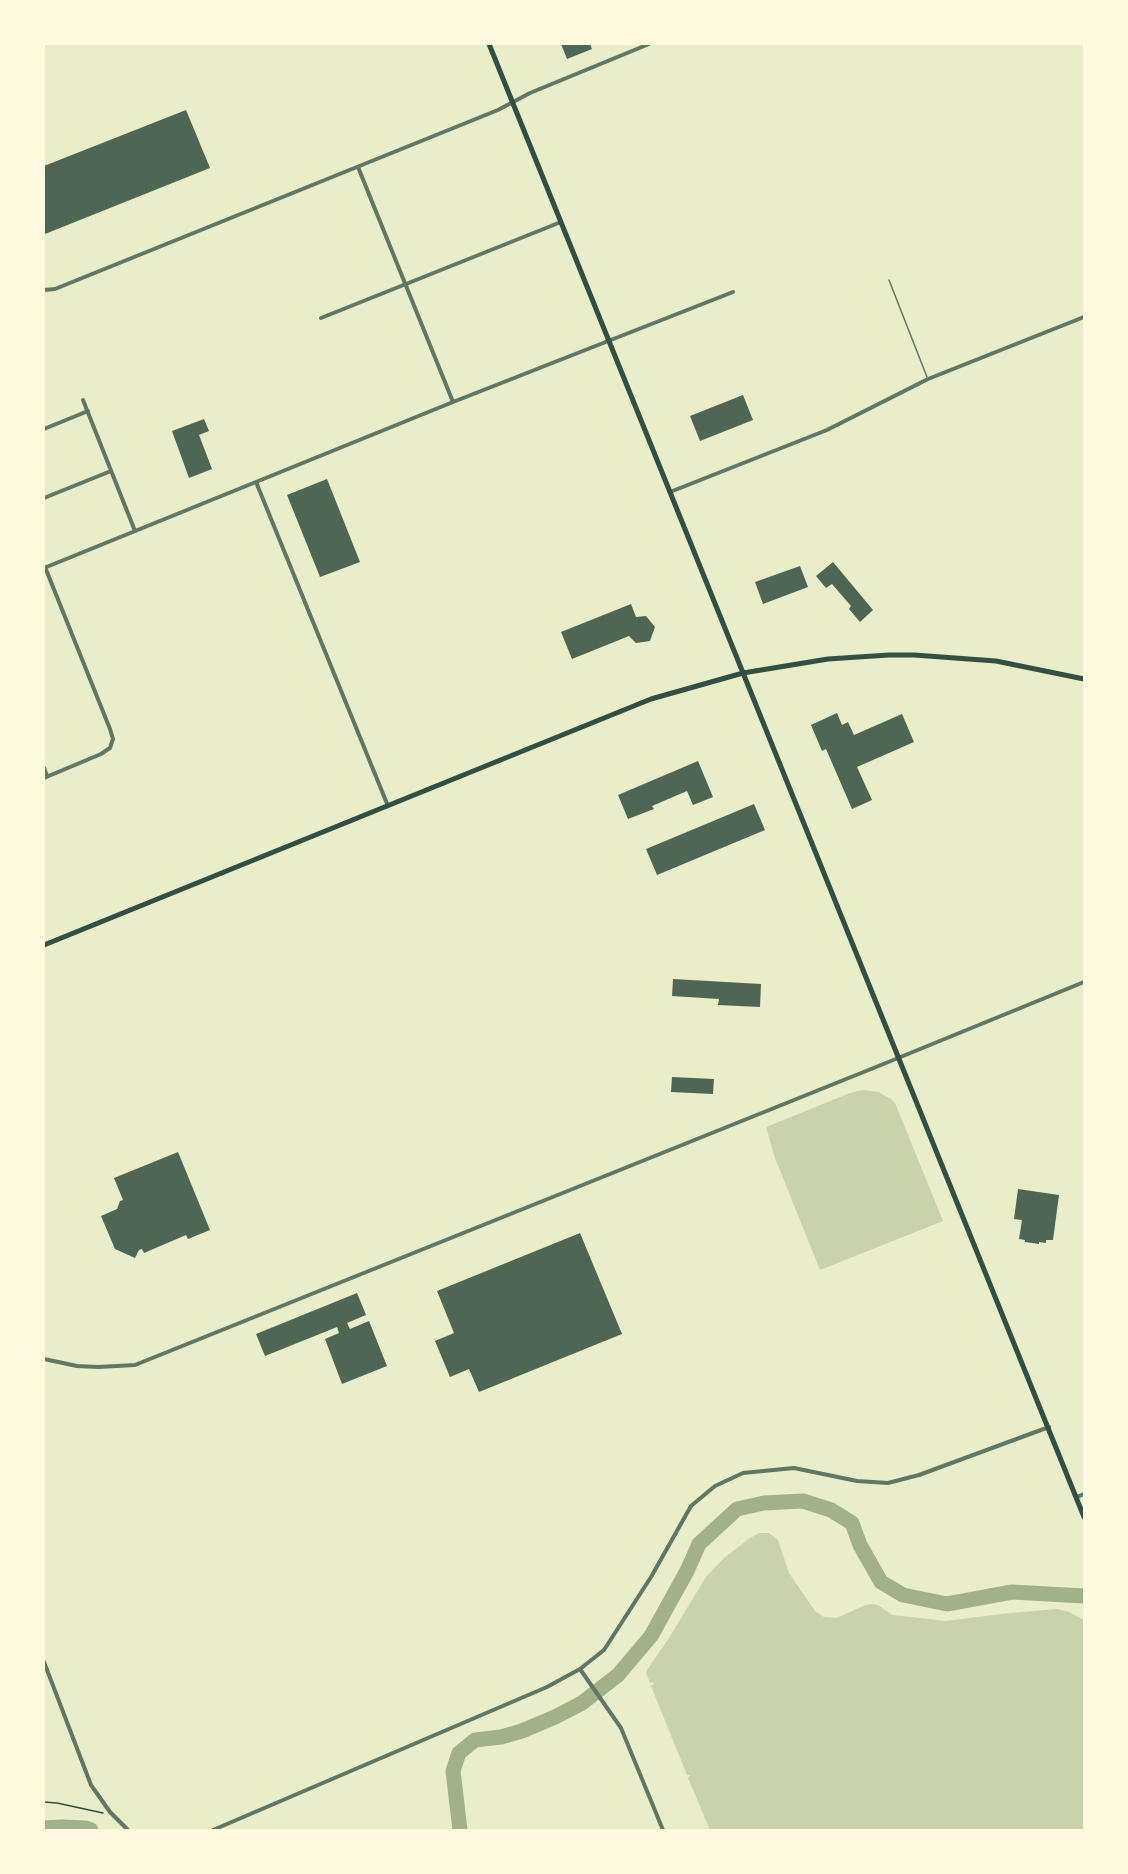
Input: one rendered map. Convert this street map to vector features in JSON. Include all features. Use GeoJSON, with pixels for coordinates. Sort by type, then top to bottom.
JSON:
{"type":"FeatureCollection","features":[{"type":"Feature","properties":{"kind":"main road"},"geometry":{"type":"LineString","coordinates":[[489,44],[1084,1517]]}},
{"type":"Feature","properties":{"kind":"main road"},"geometry":{"type":"LineString","coordinates":[[44,945],[651,699],[743,673],[828,659],[914,655],[996,661],[1084,679]]}},
{"type":"Feature","properties":{"kind":"street"},"geometry":{"type":"LineString","coordinates":[[44,290],[55,289],[358,167],[498,110],[649,44]]}},
{"type":"Feature","properties":{"kind":"street"},"geometry":{"type":"LineString","coordinates":[[358,167],[453,402]]}},
{"type":"Feature","properties":{"kind":"street"},"geometry":{"type":"LineString","coordinates":[[321,318],[561,222]]}},
{"type":"Feature","properties":{"kind":"street"},"geometry":{"type":"LineString","coordinates":[[44,768],[45,777],[101,754],[110,748],[113,739],[44,567],[453,402],[734,292]]}},
{"type":"Feature","properties":{"kind":"street"},"geometry":{"type":"LineString","coordinates":[[670,492],[837,426],[928,379],[1084,317]]}},
{"type":"Feature","properties":{"kind":"street"},"geometry":{"type":"LineString","coordinates":[[83,400],[135,531]]}},
{"type":"Feature","properties":{"kind":"street"},"geometry":{"type":"LineString","coordinates":[[44,429],[88,411]]}},
{"type":"Feature","properties":{"kind":"street"},"geometry":{"type":"LineString","coordinates":[[44,498],[111,471]]}},
{"type":"Feature","properties":{"kind":"street"},"geometry":{"type":"LineString","coordinates":[[256,482],[388,807]]}},
{"type":"Feature","properties":{"kind":"street"},"geometry":{"type":"LineString","coordinates":[[44,1359],[77,1366],[135,1365],[1084,982]]}},
{"type":"Feature","properties":{"kind":"street"},"geometry":{"type":"LineString","coordinates":[[213,1830],[547,1687],[580,1669],[604,1650],[651,1577],[691,1506],[715,1486],[743,1473],[794,1468],[857,1481],[888,1483],[919,1475],[1049,1427]]}},
{"type":"Feature","properties":{"kind":"street"},"geometry":{"type":"LineString","coordinates":[[1077,1497],[1084,1494]]}},
{"type":"Feature","properties":{"kind":"street"},"geometry":{"type":"LineString","coordinates":[[44,1662],[91,1785],[110,1812],[128,1830]]}},
{"type":"Feature","properties":{"kind":"street"},"geometry":{"type":"LineString","coordinates":[[580,1669],[610,1712],[627,1742],[663,1830]]}},
{"type":"Feature","properties":{"kind":"lane"},"geometry":{"type":"LineString","coordinates":[[889,280],[928,379]]}},
{"type":"Feature","properties":{"kind":"path"},"geometry":{"type":"LineString","coordinates":[[44,1803],[57,1803],[104,1813],[110,1812]]}},
{"type":"Feature","properties":{"kind":"green space"},"geometry":{"type":"Polygon","coordinates":[[[863,1090],[878,1092],[895,1103],[943,1221],[820,1270],[775,1158],[766,1127],[850,1093],[863,1090]]]}},
{"type":"Feature","properties":{"kind":"green space"},"geometry":{"type":"Polygon","coordinates":[[[759,1533],[769,1533],[778,1540],[789,1573],[815,1611],[824,1617],[837,1618],[865,1605],[873,1604],[892,1615],[946,1621],[1057,1609],[1084,1620],[1084,1830],[710,1830],[688,1778],[690,1775],[687,1775],[651,1686],[654,1684],[650,1683],[646,1673],[706,1577],[724,1558],[759,1533]]]}},
{"type":"Feature","properties":{"kind":"building"},"geometry":{"type":"Polygon","coordinates":[[[561,44],[590,44],[592,49],[567,59],[561,44]]]}},
{"type":"Feature","properties":{"kind":"building"},"geometry":{"type":"Polygon","coordinates":[[[186,110],[210,168],[45,234],[44,166],[186,110]]]}},
{"type":"Feature","properties":{"kind":"building"},"geometry":{"type":"Polygon","coordinates":[[[743,395],[753,420],[700,441],[690,416],[743,395]]]}},
{"type":"Feature","properties":{"kind":"building"},"geometry":{"type":"Polygon","coordinates":[[[204,419],[209,431],[199,435],[212,469],[189,478],[172,431],[204,419]]]}},
{"type":"Feature","properties":{"kind":"building"},"geometry":{"type":"Polygon","coordinates":[[[327,479],[360,562],[320,577],[287,495],[327,479]]]}},
{"type":"Feature","properties":{"kind":"building"},"geometry":{"type":"Polygon","coordinates":[[[833,562],[873,610],[860,622],[849,609],[851,606],[832,584],[826,588],[816,576],[833,562]]]}},
{"type":"Feature","properties":{"kind":"building"},"geometry":{"type":"Polygon","coordinates":[[[800,566],[808,587],[763,604],[755,582],[800,566]]]}},
{"type":"Feature","properties":{"kind":"building"},"geometry":{"type":"Polygon","coordinates":[[[631,604],[636,617],[646,616],[655,627],[650,641],[636,643],[629,636],[572,659],[561,632],[631,604]]]}},
{"type":"Feature","properties":{"kind":"building"},"geometry":{"type":"Polygon","coordinates":[[[837,713],[842,725],[848,722],[854,735],[902,714],[914,742],[857,767],[872,800],[852,809],[826,749],[822,751],[811,725],[837,713]]]}},
{"type":"Feature","properties":{"kind":"building"},"geometry":{"type":"Polygon","coordinates":[[[698,761],[713,797],[693,805],[687,791],[652,806],[654,809],[628,819],[618,795],[698,761]]]}},
{"type":"Feature","properties":{"kind":"building"},"geometry":{"type":"Polygon","coordinates":[[[754,804],[765,830],[657,875],[646,849],[754,804]]]}},
{"type":"Feature","properties":{"kind":"building"},"geometry":{"type":"Polygon","coordinates":[[[673,979],[761,984],[760,1007],[718,1005],[719,999],[672,996],[673,979]]]}},
{"type":"Feature","properties":{"kind":"building"},"geometry":{"type":"Polygon","coordinates":[[[672,1077],[714,1079],[713,1094],[671,1092],[672,1077]]]}},
{"type":"Feature","properties":{"kind":"building"},"geometry":{"type":"Polygon","coordinates":[[[178,1152],[210,1230],[188,1239],[186,1235],[144,1253],[142,1249],[139,1250],[135,1258],[115,1249],[101,1216],[117,1209],[120,1201],[123,1200],[114,1178],[178,1152]]]}},
{"type":"Feature","properties":{"kind":"building"},"geometry":{"type":"Polygon","coordinates":[[[1018,1189],[1059,1195],[1053,1240],[1046,1240],[1046,1243],[1039,1242],[1039,1244],[1019,1239],[1022,1220],[1014,1219],[1018,1189]]]}},
{"type":"Feature","properties":{"kind":"building"},"geometry":{"type":"Polygon","coordinates":[[[580,1233],[622,1334],[479,1392],[469,1369],[450,1377],[435,1341],[454,1333],[437,1291],[580,1233]]]}},
{"type":"Feature","properties":{"kind":"building"},"geometry":{"type":"Polygon","coordinates":[[[357,1293],[366,1315],[347,1323],[350,1329],[369,1321],[387,1366],[342,1384],[325,1339],[339,1333],[337,1327],[265,1356],[256,1334],[357,1293]]]}},
{"type":"Feature","properties":{"kind":"waterway"},"geometry":{"type":"LineString","coordinates":[[460,1830],[453,1771],[459,1753],[475,1740],[501,1737],[522,1731],[555,1717],[582,1703],[618,1675],[651,1636],[687,1571],[699,1544],[737,1509],[764,1503],[803,1501],[831,1510],[852,1523],[860,1545],[881,1582],[903,1595],[947,1604],[1012,1592],[1084,1596]]}},
{"type":"Feature","properties":{"kind":"waterway"},"geometry":{"type":"LineString","coordinates":[[44,1828],[91,1830]]}}]}
